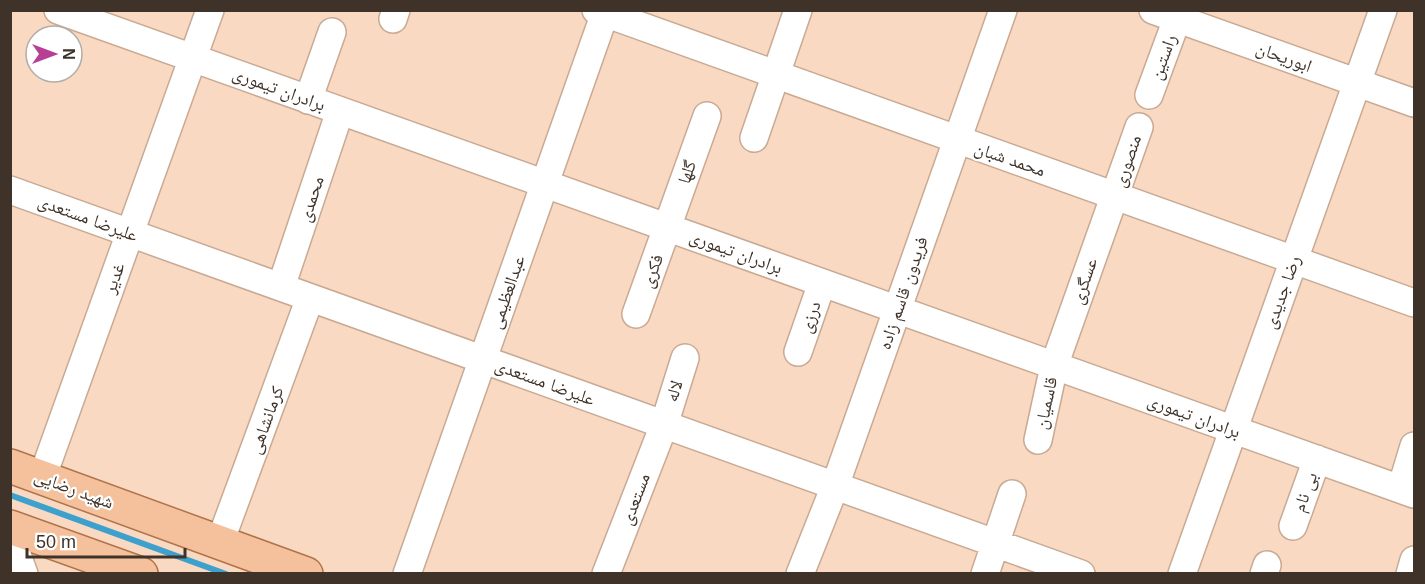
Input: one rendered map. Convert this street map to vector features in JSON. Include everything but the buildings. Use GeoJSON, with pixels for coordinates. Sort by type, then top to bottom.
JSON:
{"type":"FeatureCollection","features":[{"type":"Feature","properties":{"kind":"main road","name":"شهید رضایی"},"geometry":{"type":"LineString","coordinates":[[10,466],[306,573]]}},
{"type":"Feature","properties":{"kind":"main road"},"geometry":{"type":"LineString","coordinates":[[10,527],[126,571]]}},
{"type":"Feature","properties":{"kind":"street","name":"برادران تیموری"},"geometry":{"type":"LineString","coordinates":[[58,10],[1408,492]]}},
{"type":"Feature","properties":{"kind":"street","name":"غدیر"},"geometry":{"type":"LineString","coordinates":[[42,478],[210,10]]}},
{"type":"Feature","properties":{"kind":"street"},"geometry":{"type":"LineString","coordinates":[[754,138],[798,10]]}},
{"type":"Feature","properties":{"kind":"street","name":"فریدون قاسم زاده"},"geometry":{"type":"LineString","coordinates":[[800,573],[835,486],[1002,10]]}},
{"type":"Feature","properties":{"kind":"street","name":"رضا جدیدی"},"geometry":{"type":"LineString","coordinates":[[1182,573],[1383,10]]}},
{"type":"Feature","properties":{"kind":"street","name":"محمد شبان"},"geometry":{"type":"LineString","coordinates":[[602,12],[956,141],[1115,195],[1414,303]]}},
{"type":"Feature","properties":{"kind":"street","name":"عبدالعظیمی"},"geometry":{"type":"LineString","coordinates":[[407,573],[545,184],[602,12]]}},
{"type":"Feature","properties":{"kind":"street","name":"ابوریحان"},"geometry":{"type":"LineString","coordinates":[[1180,16],[1414,103]]}},
{"type":"Feature","properties":{"kind":"street","name":"راستین"},"geometry":{"type":"LineString","coordinates":[[1149,95],[1180,16]]}},
{"type":"Feature","properties":{"kind":"street"},"geometry":{"type":"LineString","coordinates":[[308,100],[332,32]]}},
{"type":"Feature","properties":{"kind":"street","name":"محمدی"},"geometry":{"type":"LineString","coordinates":[[281,287],[340,111]]}},
{"type":"Feature","properties":{"kind":"street","name":"گلها"},"geometry":{"type":"LineString","coordinates":[[667,228],[707,116]]}},
{"type":"Feature","properties":{"kind":"street","name":"منصوری"},"geometry":{"type":"LineString","coordinates":[[1115,195],[1139,127]]}},
{"type":"Feature","properties":{"kind":"street","name":"علیرضا مستعدی"},"geometry":{"type":"LineString","coordinates":[[10,190],[1081,573]]}},
{"type":"Feature","properties":{"kind":"street","name":"عسگری"},"geometry":{"type":"LineString","coordinates":[[1054,366],[1115,195]]}},
{"type":"Feature","properties":{"kind":"street","name":"فکری"},"geometry":{"type":"LineString","coordinates":[[636,314],[667,228]]}},
{"type":"Feature","properties":{"kind":"street","name":"درزی"},"geometry":{"type":"LineString","coordinates":[[798,352],[822,283]]}},
{"type":"Feature","properties":{"kind":"street","name":"کرمانشاهی"},"geometry":{"type":"LineString","coordinates":[[220,542],[310,298]]}},
{"type":"Feature","properties":{"kind":"street","name":"لاله"},"geometry":{"type":"LineString","coordinates":[[664,425],[685,358]]}},
{"type":"Feature","properties":{"kind":"street","name":"قاسمیان"},"geometry":{"type":"LineString","coordinates":[[1038,440],[1054,366]]}},
{"type":"Feature","properties":{"kind":"street","name":"مستعدی"},"geometry":{"type":"LineString","coordinates":[[606,573],[664,425]]}},
{"type":"Feature","properties":{"kind":"street"},"geometry":{"type":"LineString","coordinates":[[1408,492],[1414,446]]}},
{"type":"Feature","properties":{"kind":"street","name":"بی نام"},"geometry":{"type":"LineString","coordinates":[[1293,526],[1317,459]]}},
{"type":"Feature","properties":{"kind":"street"},"geometry":{"type":"LineString","coordinates":[[985,573],[1012,494]]}},
{"type":"Feature","properties":{"kind":"street"},"geometry":{"type":"LineString","coordinates":[[10,535],[24,573]]}},
{"type":"Feature","properties":{"kind":"street"},"geometry":{"type":"LineString","coordinates":[[1410,573],[1414,560]]}},
{"type":"Feature","properties":{"kind":"waterway"},"geometry":{"type":"LineString","coordinates":[[10,495],[226,574]]}}]}
